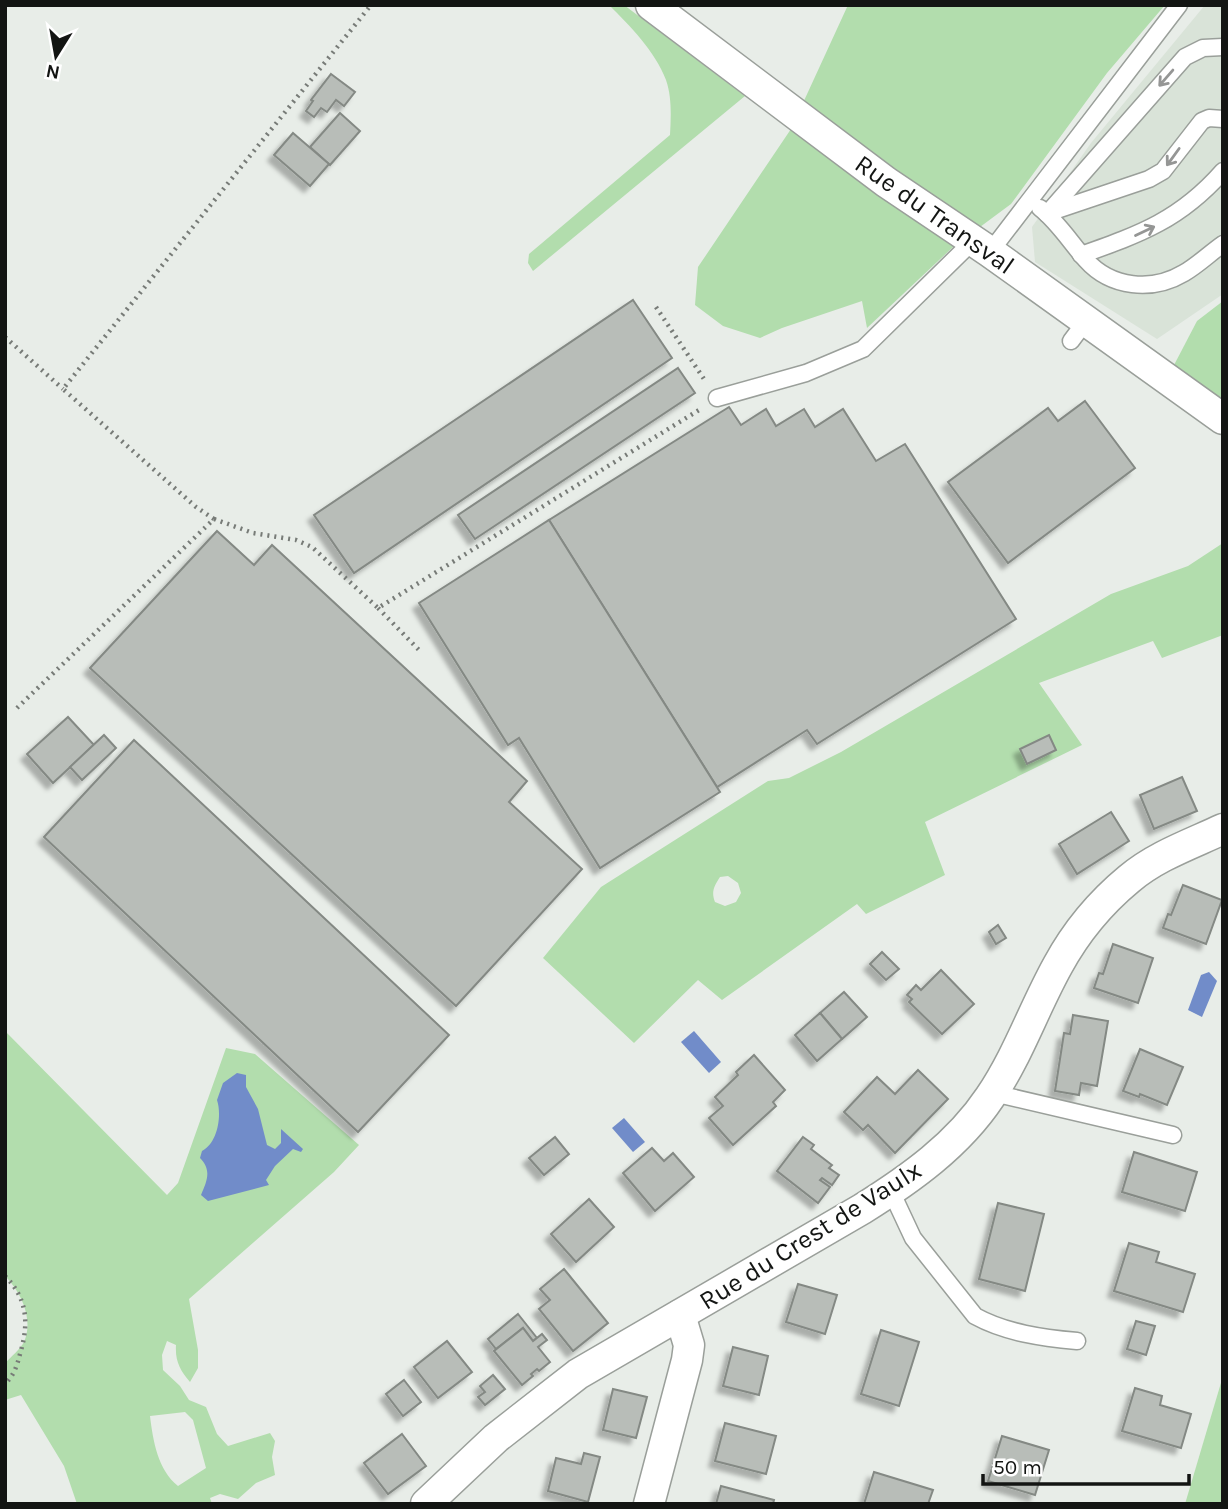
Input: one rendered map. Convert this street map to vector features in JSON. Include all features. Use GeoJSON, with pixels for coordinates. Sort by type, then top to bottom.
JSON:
{"type":"FeatureCollection","features":[{"type":"Feature","properties":{"kind":"street","name":"Rue du Transval"},"geometry":{"type":"LineString","coordinates":[[651,5],[886,182],[982,247],[1078,331],[1223,419]]}},
{"type":"Feature","properties":{"kind":"street","name":"Rue du Crest de Vaulx"},"geometry":{"type":"LineString","coordinates":[[426,1504],[496,1438],[578,1374],[891,1191],[951,1142],[993,1093],[1058,964],[1083,925],[1130,877],[1163,857],[1223,829]]}},
{"type":"Feature","properties":{"kind":"street"},"geometry":{"type":"LineString","coordinates":[[649,1504],[687,1360],[689,1345],[680,1315]]}},
{"type":"Feature","properties":{"kind":"lane"},"geometry":{"type":"LineString","coordinates":[[717,398],[806,373],[863,349],[982,247],[1030,200],[1179,5]]}},
{"type":"Feature","properties":{"kind":"lane"},"geometry":{"type":"LineString","coordinates":[[1047,214],[1185,57],[1203,48],[1223,47]]}},
{"type":"Feature","properties":{"kind":"lane"},"geometry":{"type":"LineString","coordinates":[[1047,214],[1149,179],[1163,171],[1202,121],[1209,118],[1223,119]]}},
{"type":"Feature","properties":{"kind":"lane"},"geometry":{"type":"LineString","coordinates":[[1081,255],[1157,226],[1196,198],[1223,171]]}},
{"type":"Feature","properties":{"kind":"lane"},"geometry":{"type":"LineString","coordinates":[[1030,200],[1047,214],[1093,268],[1125,283],[1144,286],[1166,282],[1186,272],[1223,244]]}},
{"type":"Feature","properties":{"kind":"lane"},"geometry":{"type":"LineString","coordinates":[[993,1093],[1173,1135]]}},
{"type":"Feature","properties":{"kind":"lane"},"geometry":{"type":"LineString","coordinates":[[891,1191],[913,1238],[975,1316],[1038,1338],[1077,1341]]}},
{"type":"Feature","properties":{"kind":"path"},"geometry":{"type":"LineString","coordinates":[[63,389],[371,5]]}},
{"type":"Feature","properties":{"kind":"path"},"geometry":{"type":"LineString","coordinates":[[378,608],[717,398],[656,307]]}},
{"type":"Feature","properties":{"kind":"path"},"geometry":{"type":"LineString","coordinates":[[5,337],[196,507],[214,519],[253,533],[296,540],[312,547],[420,651]]}},
{"type":"Feature","properties":{"kind":"path"},"geometry":{"type":"LineString","coordinates":[[17,708],[214,519]]}},
{"type":"Feature","properties":{"kind":"path"},"geometry":{"type":"LineString","coordinates":[[5,1276],[26,1307],[27,1323],[15,1371],[5,1384]]}},
{"type":"Feature","properties":{"kind":"shaded area"},"geometry":{"type":"Polygon","coordinates":[[[1205,5],[1223,5],[1223,294],[1157,339],[1035,262],[1032,227],[1091,143],[1205,5]]]}},
{"type":"Feature","properties":{"kind":"green space"},"geometry":{"type":"Polygon","coordinates":[[[609,5],[624,5],[745,96],[533,271],[528,263],[529,254],[670,135],[669,93],[661,69],[641,40],[609,5]]]}},
{"type":"Feature","properties":{"kind":"green space"},"geometry":{"type":"Polygon","coordinates":[[[848,5],[1165,5],[1107,73],[1011,204],[953,247],[867,328],[862,301],[760,338],[723,326],[695,305],[698,267],[791,129],[848,5]]]}},
{"type":"Feature","properties":{"kind":"green space"},"geometry":{"type":"Polygon","coordinates":[[[1223,301],[1223,403],[1173,367],[1197,321],[1223,301]]]}},
{"type":"Feature","properties":{"kind":"green space"},"geometry":{"type":"Polygon","coordinates":[[[1223,543],[1223,635],[1162,658],[1153,641],[1039,683],[1082,745],[925,822],[945,875],[866,914],[857,904],[722,1000],[698,980],[634,1043],[543,958],[601,887],[768,781],[789,778],[841,752],[1111,594],[1188,566],[1223,543]],[[728,876],[720,877],[714,889],[715,902],[725,906],[736,902],[741,893],[738,883],[728,876]]]}},
{"type":"Feature","properties":{"kind":"green space"},"geometry":{"type":"Polygon","coordinates":[[[5,1031],[167,1195],[178,1183],[226,1048],[255,1054],[359,1145],[334,1172],[189,1299],[198,1350],[198,1368],[190,1382],[179,1365],[176,1345],[167,1341],[162,1355],[163,1370],[180,1386],[189,1400],[206,1407],[217,1434],[228,1446],[270,1433],[275,1441],[272,1457],[275,1475],[256,1483],[238,1499],[220,1494],[210,1498],[212,1504],[77,1504],[64,1466],[21,1395],[5,1400],[5,1363],[24,1342],[28,1324],[21,1298],[5,1276],[5,1031]],[[185,1412],[150,1416],[161,1463],[178,1486],[206,1468],[193,1420],[185,1412]]]}},
{"type":"Feature","properties":{"kind":"green space"},"geometry":{"type":"Polygon","coordinates":[[[1223,1376],[1223,1504],[1185,1504],[1223,1376]]]}},
{"type":"Feature","properties":{"kind":"water"},"geometry":{"type":"Polygon","coordinates":[[[1209,972],[1217,981],[1202,1017],[1188,1010],[1201,975],[1209,972]]]}},
{"type":"Feature","properties":{"kind":"water"},"geometry":{"type":"Polygon","coordinates":[[[694,1031],[721,1062],[709,1073],[681,1042],[694,1031]]]}},
{"type":"Feature","properties":{"kind":"water"},"geometry":{"type":"Polygon","coordinates":[[[237,1073],[246,1075],[246,1087],[258,1109],[267,1145],[275,1149],[281,1143],[281,1129],[303,1149],[301,1152],[293,1149],[275,1166],[266,1180],[269,1185],[208,1201],[201,1195],[207,1171],[200,1158],[202,1151],[215,1135],[219,1113],[217,1100],[223,1083],[237,1073]]]}},
{"type":"Feature","properties":{"kind":"water"},"geometry":{"type":"Polygon","coordinates":[[[624,1118],[645,1142],[633,1152],[612,1128],[624,1118]]]}},
{"type":"Feature","properties":{"kind":"building"},"geometry":{"type":"Polygon","coordinates":[[[331,74],[355,92],[344,106],[336,100],[327,112],[321,108],[314,117],[306,111],[331,74]]]}},
{"type":"Feature","properties":{"kind":"building"},"geometry":{"type":"Polygon","coordinates":[[[340,113],[360,131],[330,165],[310,147],[340,113]]]}},
{"type":"Feature","properties":{"kind":"building"},"geometry":{"type":"Polygon","coordinates":[[[293,133],[329,164],[310,186],[274,155],[293,133]]]}},
{"type":"Feature","properties":{"kind":"building"},"geometry":{"type":"Polygon","coordinates":[[[633,300],[672,358],[354,573],[314,515],[633,300]]]}},
{"type":"Feature","properties":{"kind":"building"},"geometry":{"type":"Polygon","coordinates":[[[678,368],[695,393],[475,539],[458,515],[678,368]]]}},
{"type":"Feature","properties":{"kind":"building"},"geometry":{"type":"Polygon","coordinates":[[[1085,401],[1135,468],[1008,563],[948,482],[1048,408],[1058,421],[1085,401]]]}},
{"type":"Feature","properties":{"kind":"building"},"geometry":{"type":"Polygon","coordinates":[[[729,407],[741,425],[766,409],[776,426],[804,409],[815,427],[843,409],[876,461],[905,444],[1016,619],[817,744],[807,730],[717,787],[549,520],[729,407]]]}},
{"type":"Feature","properties":{"kind":"building"},"geometry":{"type":"Polygon","coordinates":[[[549,520],[720,792],[600,868],[519,738],[508,745],[419,603],[549,520]]]}},
{"type":"Feature","properties":{"kind":"building"},"geometry":{"type":"Polygon","coordinates":[[[217,531],[254,565],[272,545],[527,781],[509,802],[582,869],[456,1006],[90,668],[217,531]]]}},
{"type":"Feature","properties":{"kind":"building"},"geometry":{"type":"Polygon","coordinates":[[[68,717],[94,745],[53,783],[27,754],[68,717]]]}},
{"type":"Feature","properties":{"kind":"building"},"geometry":{"type":"Polygon","coordinates":[[[104,735],[116,748],[82,780],[70,767],[104,735]]]}},
{"type":"Feature","properties":{"kind":"building"},"geometry":{"type":"Polygon","coordinates":[[[1049,735],[1056,750],[1027,764],[1020,749],[1049,735]]]}},
{"type":"Feature","properties":{"kind":"building"},"geometry":{"type":"Polygon","coordinates":[[[134,740],[449,1035],[358,1132],[44,837],[134,740]]]}},
{"type":"Feature","properties":{"kind":"building"},"geometry":{"type":"Polygon","coordinates":[[[1182,777],[1197,811],[1154,829],[1140,795],[1182,777]]]}},
{"type":"Feature","properties":{"kind":"building"},"geometry":{"type":"Polygon","coordinates":[[[1111,812],[1129,841],[1077,874],[1059,844],[1111,812]]]}},
{"type":"Feature","properties":{"kind":"building"},"geometry":{"type":"Polygon","coordinates":[[[1183,885],[1222,900],[1206,944],[1163,928],[1183,885]]]}},
{"type":"Feature","properties":{"kind":"building"},"geometry":{"type":"Polygon","coordinates":[[[998,925],[1006,938],[996,944],[989,932],[998,925]]]}},
{"type":"Feature","properties":{"kind":"building"},"geometry":{"type":"Polygon","coordinates":[[[1113,944],[1153,958],[1138,1003],[1094,988],[1099,973],[1103,974],[1113,944]]]}},
{"type":"Feature","properties":{"kind":"building"},"geometry":{"type":"Polygon","coordinates":[[[882,952],[899,969],[886,980],[870,964],[882,952]]]}},
{"type":"Feature","properties":{"kind":"building"},"geometry":{"type":"Polygon","coordinates":[[[941,970],[974,1004],[942,1034],[909,1002],[912,999],[907,995],[916,985],[921,990],[941,970]]]}},
{"type":"Feature","properties":{"kind":"building"},"geometry":{"type":"Polygon","coordinates":[[[844,992],[867,1017],[842,1039],[820,1013],[844,992]]]}},
{"type":"Feature","properties":{"kind":"building"},"geometry":{"type":"Polygon","coordinates":[[[820,1013],[842,1039],[817,1061],[795,1035],[820,1013]]]}},
{"type":"Feature","properties":{"kind":"building"},"geometry":{"type":"Polygon","coordinates":[[[1073,1015],[1108,1021],[1097,1086],[1081,1083],[1079,1095],[1055,1091],[1064,1033],[1070,1034],[1073,1015]]]}},
{"type":"Feature","properties":{"kind":"building"},"geometry":{"type":"Polygon","coordinates":[[[1140,1049],[1183,1067],[1167,1105],[1140,1094],[1139,1097],[1123,1091],[1140,1049]]]}},
{"type":"Feature","properties":{"kind":"building"},"geometry":{"type":"Polygon","coordinates":[[[754,1055],[785,1090],[773,1102],[776,1106],[733,1145],[709,1118],[723,1106],[715,1097],[754,1055]]]}},
{"type":"Feature","properties":{"kind":"building"},"geometry":{"type":"Polygon","coordinates":[[[918,1070],[948,1099],[895,1153],[868,1125],[863,1130],[844,1112],[877,1077],[895,1094],[918,1070]]]}},
{"type":"Feature","properties":{"kind":"building"},"geometry":{"type":"Polygon","coordinates":[[[555,1137],[569,1154],[544,1175],[529,1158],[555,1137]]]}},
{"type":"Feature","properties":{"kind":"building"},"geometry":{"type":"Polygon","coordinates":[[[803,1137],[814,1145],[811,1149],[832,1165],[829,1168],[839,1175],[832,1185],[822,1178],[820,1180],[830,1187],[818,1203],[777,1171],[803,1137]]]}},
{"type":"Feature","properties":{"kind":"building"},"geometry":{"type":"Polygon","coordinates":[[[652,1148],[664,1161],[673,1153],[694,1177],[655,1211],[623,1173],[652,1148]]]}},
{"type":"Feature","properties":{"kind":"building"},"geometry":{"type":"Polygon","coordinates":[[[1134,1152],[1197,1172],[1185,1211],[1122,1192],[1134,1152]]]}},
{"type":"Feature","properties":{"kind":"building"},"geometry":{"type":"Polygon","coordinates":[[[589,1199],[614,1227],[576,1262],[551,1234],[589,1199]]]}},
{"type":"Feature","properties":{"kind":"building"},"geometry":{"type":"Polygon","coordinates":[[[998,1203],[1044,1214],[1025,1291],[979,1279],[998,1203]]]}},
{"type":"Feature","properties":{"kind":"building"},"geometry":{"type":"Polygon","coordinates":[[[1129,1243],[1159,1252],[1156,1262],[1195,1274],[1183,1312],[1114,1291],[1129,1243]]]}},
{"type":"Feature","properties":{"kind":"building"},"geometry":{"type":"Polygon","coordinates":[[[564,1269],[608,1323],[573,1351],[539,1309],[550,1300],[540,1289],[564,1269]]]}},
{"type":"Feature","properties":{"kind":"building"},"geometry":{"type":"Polygon","coordinates":[[[798,1284],[837,1295],[825,1334],[786,1322],[798,1284]]]}},
{"type":"Feature","properties":{"kind":"building"},"geometry":{"type":"Polygon","coordinates":[[[518,1314],[537,1338],[533,1341],[523,1328],[496,1349],[488,1339],[518,1314]]]}},
{"type":"Feature","properties":{"kind":"building"},"geometry":{"type":"Polygon","coordinates":[[[1136,1321],[1155,1326],[1146,1355],[1127,1349],[1136,1321]]]}},
{"type":"Feature","properties":{"kind":"building"},"geometry":{"type":"Polygon","coordinates":[[[523,1328],[533,1341],[542,1334],[547,1340],[538,1347],[550,1362],[539,1371],[537,1369],[522,1385],[494,1351],[523,1328]]]}},
{"type":"Feature","properties":{"kind":"building"},"geometry":{"type":"Polygon","coordinates":[[[881,1330],[919,1342],[899,1406],[861,1394],[881,1330]]]}},
{"type":"Feature","properties":{"kind":"building"},"geometry":{"type":"Polygon","coordinates":[[[447,1341],[472,1372],[438,1398],[414,1367],[447,1341]]]}},
{"type":"Feature","properties":{"kind":"building"},"geometry":{"type":"Polygon","coordinates":[[[733,1347],[768,1356],[759,1395],[723,1386],[733,1347]]]}},
{"type":"Feature","properties":{"kind":"building"},"geometry":{"type":"Polygon","coordinates":[[[493,1375],[505,1389],[485,1405],[478,1397],[485,1392],[480,1386],[493,1375]]]}},
{"type":"Feature","properties":{"kind":"building"},"geometry":{"type":"Polygon","coordinates":[[[404,1380],[421,1402],[403,1416],[386,1394],[404,1380]]]}},
{"type":"Feature","properties":{"kind":"building"},"geometry":{"type":"Polygon","coordinates":[[[1135,1388],[1162,1396],[1160,1405],[1191,1414],[1181,1448],[1122,1431],[1135,1388]]]}},
{"type":"Feature","properties":{"kind":"building"},"geometry":{"type":"Polygon","coordinates":[[[613,1389],[647,1397],[636,1438],[603,1430],[613,1389]]]}},
{"type":"Feature","properties":{"kind":"building"},"geometry":{"type":"Polygon","coordinates":[[[725,1423],[776,1436],[766,1474],[715,1461],[725,1423]]]}},
{"type":"Feature","properties":{"kind":"building"},"geometry":{"type":"Polygon","coordinates":[[[402,1434],[426,1466],[388,1494],[364,1463],[402,1434]]]}},
{"type":"Feature","properties":{"kind":"building"},"geometry":{"type":"Polygon","coordinates":[[[1002,1436],[1049,1450],[1035,1495],[988,1481],[1002,1436]]]}},
{"type":"Feature","properties":{"kind":"building"},"geometry":{"type":"Polygon","coordinates":[[[584,1453],[600,1457],[588,1502],[548,1491],[556,1458],[581,1464],[584,1453]]]}},
{"type":"Feature","properties":{"kind":"building"},"geometry":{"type":"Polygon","coordinates":[[[874,1472],[933,1490],[928,1504],[864,1504],[874,1472]]]}},
{"type":"Feature","properties":{"kind":"building"},"geometry":{"type":"Polygon","coordinates":[[[721,1486],[774,1500],[773,1504],[716,1504],[721,1486]]]}}]}
